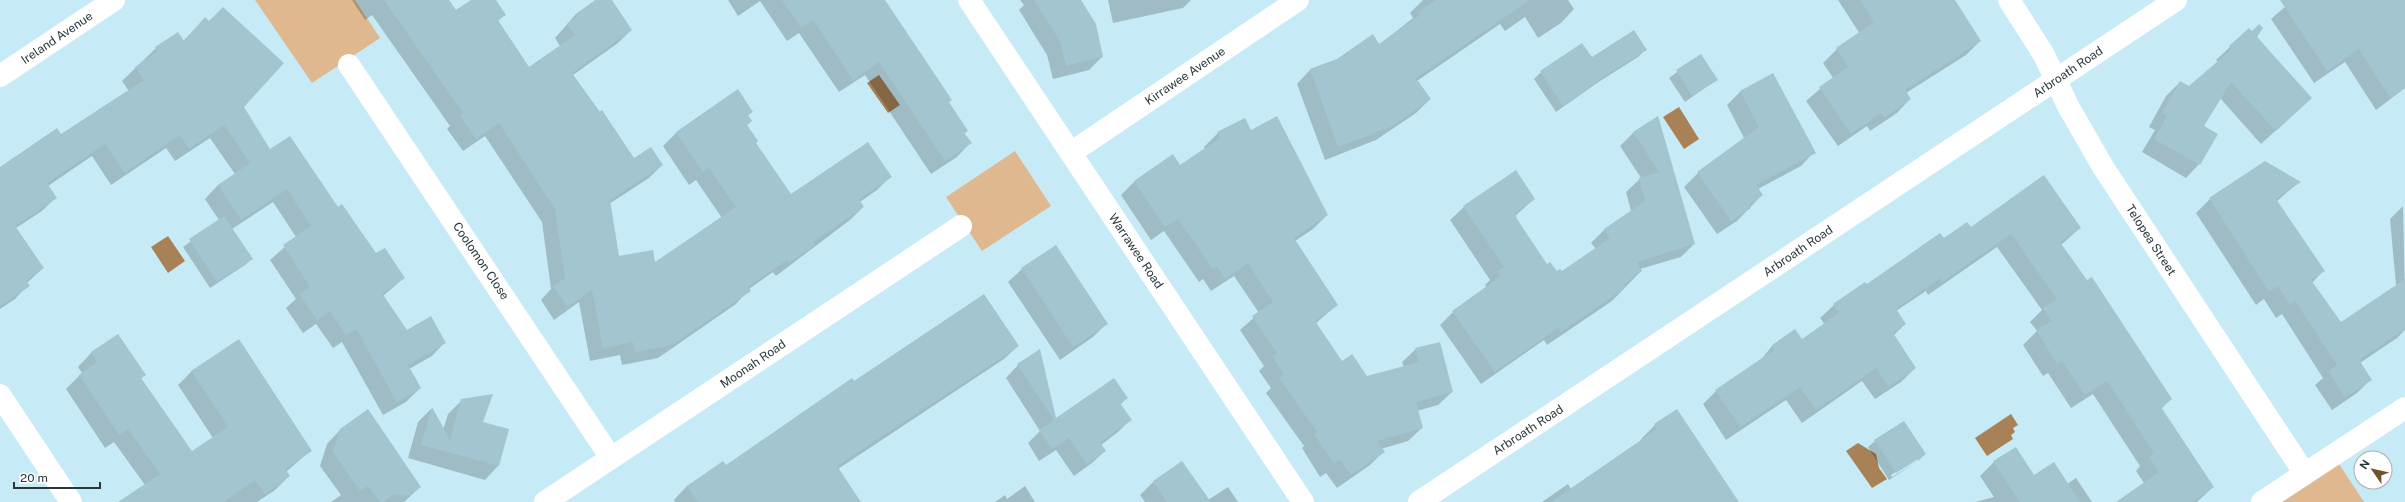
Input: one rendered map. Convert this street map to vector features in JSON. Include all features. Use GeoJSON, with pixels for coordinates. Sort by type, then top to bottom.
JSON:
{"type":"FeatureCollection","features":[{"type":"Feature","properties":{"kind":"street","name":"Ireland Avenue"},"geometry":{"type":"LineString","coordinates":[[0,76],[114,0]]}},
{"type":"Feature","properties":{"kind":"street","name":"Warrawee Road"},"geometry":{"type":"LineString","coordinates":[[969,0],[1072,152],[1303,502]]}},
{"type":"Feature","properties":{"kind":"street","name":"Kirrawee Avenue"},"geometry":{"type":"LineString","coordinates":[[1072,152],[1298,0]]}},
{"type":"Feature","properties":{"kind":"street","name":"Telopea Street"},"geometry":{"type":"LineString","coordinates":[[2008,0],[2044,55],[2072,112],[2104,167],[2304,474]]}},
{"type":"Feature","properties":{"kind":"street","name":"Arbroath Road"},"geometry":{"type":"LineString","coordinates":[[1420,502],[2176,0]]}},
{"type":"Feature","properties":{"kind":"street","name":"Coolomon Close"},"geometry":{"type":"LineString","coordinates":[[349,65],[611,458]]}},
{"type":"Feature","properties":{"kind":"street","name":"Moonah Road"},"geometry":{"type":"LineString","coordinates":[[545,502],[961,226]]}},
{"type":"Feature","properties":{"kind":"street"},"geometry":{"type":"LineString","coordinates":[[0,395],[71,502]]}},
{"type":"Feature","properties":{"kind":"street"},"geometry":{"type":"LineString","coordinates":[[2262,502],[2405,408]]}},
{"type":"Feature","properties":{"kind":"shaded area"},"geometry":{"type":"Polygon","coordinates":[[[255,0],[355,0],[380,38],[312,83],[255,0]]]}},
{"type":"Feature","properties":{"kind":"shaded area"},"geometry":{"type":"Polygon","coordinates":[[[879,75],[900,105],[888,113],[867,83],[879,75]]]}},
{"type":"Feature","properties":{"kind":"shaded area"},"geometry":{"type":"Polygon","coordinates":[[[1679,107],[1699,139],[1684,149],[1663,117],[1679,107]]]}},
{"type":"Feature","properties":{"kind":"shaded area"},"geometry":{"type":"Polygon","coordinates":[[[1015,151],[1051,206],[982,251],[946,197],[1015,151]]]}},
{"type":"Feature","properties":{"kind":"shaded area"},"geometry":{"type":"Polygon","coordinates":[[[168,236],[185,261],[168,273],[151,247],[168,236]]]}},
{"type":"Feature","properties":{"kind":"shaded area"},"geometry":{"type":"Polygon","coordinates":[[[2011,414],[2018,425],[2013,428],[2015,432],[2011,435],[2013,439],[1987,456],[1975,438],[2011,414]]]}},
{"type":"Feature","properties":{"kind":"shaded area"},"geometry":{"type":"Polygon","coordinates":[[[1858,443],[1876,454],[1879,468],[1887,479],[1872,488],[1846,451],[1858,443]]]}},
{"type":"Feature","properties":{"kind":"shaded area"},"geometry":{"type":"Polygon","coordinates":[[[2333,455],[2353,485],[2353,490],[2356,490],[2364,502],[2275,502],[2333,455]]]}},
{"type":"Feature","properties":{"kind":"building"},"geometry":{"type":"Polygon","coordinates":[[[384,0],[449,0],[456,10],[471,0],[496,0],[506,15],[498,20],[529,67],[575,35],[567,24],[577,17],[576,14],[595,0],[612,0],[632,30],[572,73],[599,112],[602,110],[634,158],[651,147],[663,165],[610,200],[619,256],[653,250],[655,262],[736,207],[709,168],[703,172],[676,132],[738,89],[753,112],[748,115],[752,121],[747,125],[758,141],[756,143],[791,194],[868,142],[892,177],[859,199],[864,207],[813,242],[815,245],[789,263],[787,260],[748,287],[751,291],[672,345],[635,352],[633,342],[603,348],[592,290],[568,307],[553,286],[565,278],[555,209],[499,123],[476,139],[460,116],[463,113],[384,0]]]}},
{"type":"Feature","properties":{"kind":"building"},"geometry":{"type":"Polygon","coordinates":[[[782,0],[885,0],[952,100],[949,102],[968,131],[964,133],[972,143],[945,161],[879,62],[853,80],[813,20],[801,28],[782,0]]]}},
{"type":"Feature","properties":{"kind":"building"},"geometry":{"type":"Polygon","coordinates":[[[1034,0],[1081,0],[1096,24],[1103,57],[1066,66],[1060,41],[1034,0]]]}},
{"type":"Feature","properties":{"kind":"building"},"geometry":{"type":"Polygon","coordinates":[[[1436,0],[1530,0],[1416,78],[1431,99],[1391,127],[1338,147],[1310,69],[1337,59],[1373,34],[1379,44],[1420,15],[1418,12],[1436,0]]]}},
{"type":"Feature","properties":{"kind":"building"},"geometry":{"type":"Polygon","coordinates":[[[1860,0],[1955,0],[1981,41],[1905,90],[1911,99],[1884,118],[1881,113],[1851,134],[1819,87],[1848,67],[1836,48],[1874,22],[1860,0]]]}},
{"type":"Feature","properties":{"kind":"building"},"geometry":{"type":"Polygon","coordinates":[[[2280,0],[2405,0],[2405,88],[2390,98],[2359,49],[2327,71],[2280,0]]]}},
{"type":"Feature","properties":{"kind":"building"},"geometry":{"type":"Polygon","coordinates":[[[223,7],[284,63],[244,107],[270,149],[290,136],[338,207],[342,204],[376,253],[385,248],[405,278],[382,293],[407,330],[431,316],[446,343],[408,365],[421,388],[397,402],[356,329],[346,336],[330,311],[317,320],[299,294],[310,287],[283,245],[311,226],[287,189],[241,220],[218,185],[250,163],[224,125],[189,149],[180,135],[125,173],[105,144],[47,183],[57,198],[15,226],[44,268],[26,281],[30,286],[0,306],[0,167],[57,128],[61,134],[144,80],[135,67],[158,51],[155,47],[178,32],[184,41],[205,17],[209,21],[223,7]]]}},
{"type":"Feature","properties":{"kind":"building"},"geometry":{"type":"Polygon","coordinates":[[[2259,24],[2263,28],[2257,37],[2312,98],[2276,131],[2231,82],[2204,126],[2218,134],[2200,165],[2154,139],[2167,116],[2162,113],[2180,81],[2189,86],[2232,49],[2229,46],[2249,28],[2252,31],[2259,24]]]}},
{"type":"Feature","properties":{"kind":"building"},"geometry":{"type":"Polygon","coordinates":[[[1634,30],[1647,50],[1605,76],[1563,106],[1540,71],[1582,43],[1592,57],[1634,30]]]}},
{"type":"Feature","properties":{"kind":"building"},"geometry":{"type":"Polygon","coordinates":[[[1701,54],[1718,80],[1692,96],[1676,70],[1701,54]]]}},
{"type":"Feature","properties":{"kind":"building"},"geometry":{"type":"Polygon","coordinates":[[[1773,73],[1816,153],[1756,185],[1763,195],[1749,205],[1751,208],[1731,221],[1697,172],[1759,127],[1740,91],[1773,73]]]}},
{"type":"Feature","properties":{"kind":"building"},"geometry":{"type":"Polygon","coordinates":[[[1277,116],[1328,215],[1294,238],[1338,305],[1315,321],[1342,361],[1352,354],[1367,376],[1419,362],[1415,348],[1440,342],[1453,392],[1416,402],[1423,428],[1377,441],[1385,452],[1351,475],[1340,460],[1334,464],[1314,434],[1317,432],[1279,378],[1284,374],[1272,356],[1277,353],[1252,316],[1273,302],[1248,263],[1225,279],[1217,266],[1213,269],[1178,219],[1165,227],[1134,181],[1173,154],[1180,165],[1220,138],[1217,132],[1245,118],[1251,130],[1277,116]]]}},
{"type":"Feature","properties":{"kind":"building"},"geometry":{"type":"Polygon","coordinates":[[[1658,116],[1695,244],[1637,262],[1642,271],[1624,284],[1626,287],[1561,332],[1558,328],[1495,372],[1452,311],[1501,276],[1498,271],[1504,267],[1463,206],[1516,170],[1535,199],[1515,213],[1517,219],[1547,264],[1550,262],[1557,271],[1560,269],[1562,271],[1610,238],[1604,229],[1645,201],[1639,178],[1659,172],[1633,132],[1658,116]]]}},
{"type":"Feature","properties":{"kind":"building"},"geometry":{"type":"Polygon","coordinates":[[[2265,161],[2301,182],[2276,199],[2325,271],[2311,280],[2341,322],[2405,279],[2405,329],[2359,360],[2372,380],[2345,397],[2328,371],[2337,365],[2295,301],[2290,305],[2278,286],[2269,292],[2209,198],[2265,161]]]}},
{"type":"Feature","properties":{"kind":"building"},"geometry":{"type":"Polygon","coordinates":[[[2044,175],[2081,228],[2060,242],[2087,280],[2092,277],[2172,399],[2161,407],[2214,487],[2193,502],[2116,502],[2159,472],[2149,457],[2154,453],[2107,381],[2085,395],[2062,361],[2057,364],[2036,330],[2052,321],[2043,308],[2057,299],[2011,234],[1942,282],[1940,278],[1896,309],[1906,324],[1893,333],[1916,368],[1889,387],[1876,368],[1816,410],[1800,387],[1740,427],[1715,390],[1774,350],[1772,345],[1795,329],[1802,339],[1839,313],[1833,304],[1865,282],[1867,284],[1940,233],[1944,238],[1967,222],[1971,227],[2044,175]]]}},
{"type":"Feature","properties":{"kind":"building"},"geometry":{"type":"Polygon","coordinates":[[[224,216],[253,259],[217,282],[189,239],[224,216]]]}},
{"type":"Feature","properties":{"kind":"building"},"geometry":{"type":"Polygon","coordinates":[[[1056,245],[1108,324],[1073,347],[1021,268],[1056,245]]]}},
{"type":"Feature","properties":{"kind":"building"},"geometry":{"type":"Polygon","coordinates":[[[984,294],[1019,346],[837,466],[861,502],[698,502],[687,486],[723,461],[726,465],[852,378],[854,381],[984,294]]]}},
{"type":"Feature","properties":{"kind":"building"},"geometry":{"type":"Polygon","coordinates":[[[118,334],[146,375],[141,378],[192,451],[228,427],[191,371],[239,339],[312,451],[285,469],[290,476],[265,494],[255,480],[223,502],[118,502],[160,474],[128,429],[119,435],[79,375],[97,362],[91,352],[118,334]]]}},
{"type":"Feature","properties":{"kind":"building"},"geometry":{"type":"Polygon","coordinates":[[[1040,349],[1056,418],[1114,378],[1128,398],[1120,403],[1132,420],[1100,442],[1106,451],[1087,464],[1069,438],[1052,449],[1039,430],[1054,420],[1017,364],[1040,349]]]}},
{"type":"Feature","properties":{"kind":"building"},"geometry":{"type":"Polygon","coordinates":[[[493,394],[483,422],[509,429],[499,466],[421,445],[432,407],[450,440],[461,399],[493,394]]]}},
{"type":"Feature","properties":{"kind":"building"},"geometry":{"type":"Polygon","coordinates":[[[368,409],[421,487],[408,496],[394,494],[383,502],[380,502],[368,486],[360,491],[333,452],[340,429],[368,409]]]}},
{"type":"Feature","properties":{"kind":"building"},"geometry":{"type":"Polygon","coordinates":[[[1677,409],[1739,502],[1551,502],[1657,429],[1654,424],[1677,409]]]}},
{"type":"Feature","properties":{"kind":"building"},"geometry":{"type":"Polygon","coordinates":[[[1904,421],[1926,454],[1896,473],[1874,440],[1904,421]]]}},
{"type":"Feature","properties":{"kind":"building"},"geometry":{"type":"Polygon","coordinates":[[[2016,447],[2034,475],[2054,462],[2080,502],[2020,502],[1993,461],[2016,447]]]}},
{"type":"Feature","properties":{"kind":"building"},"geometry":{"type":"Polygon","coordinates":[[[1182,461],[1211,502],[1167,502],[1153,481],[1182,461]]]}}]}
